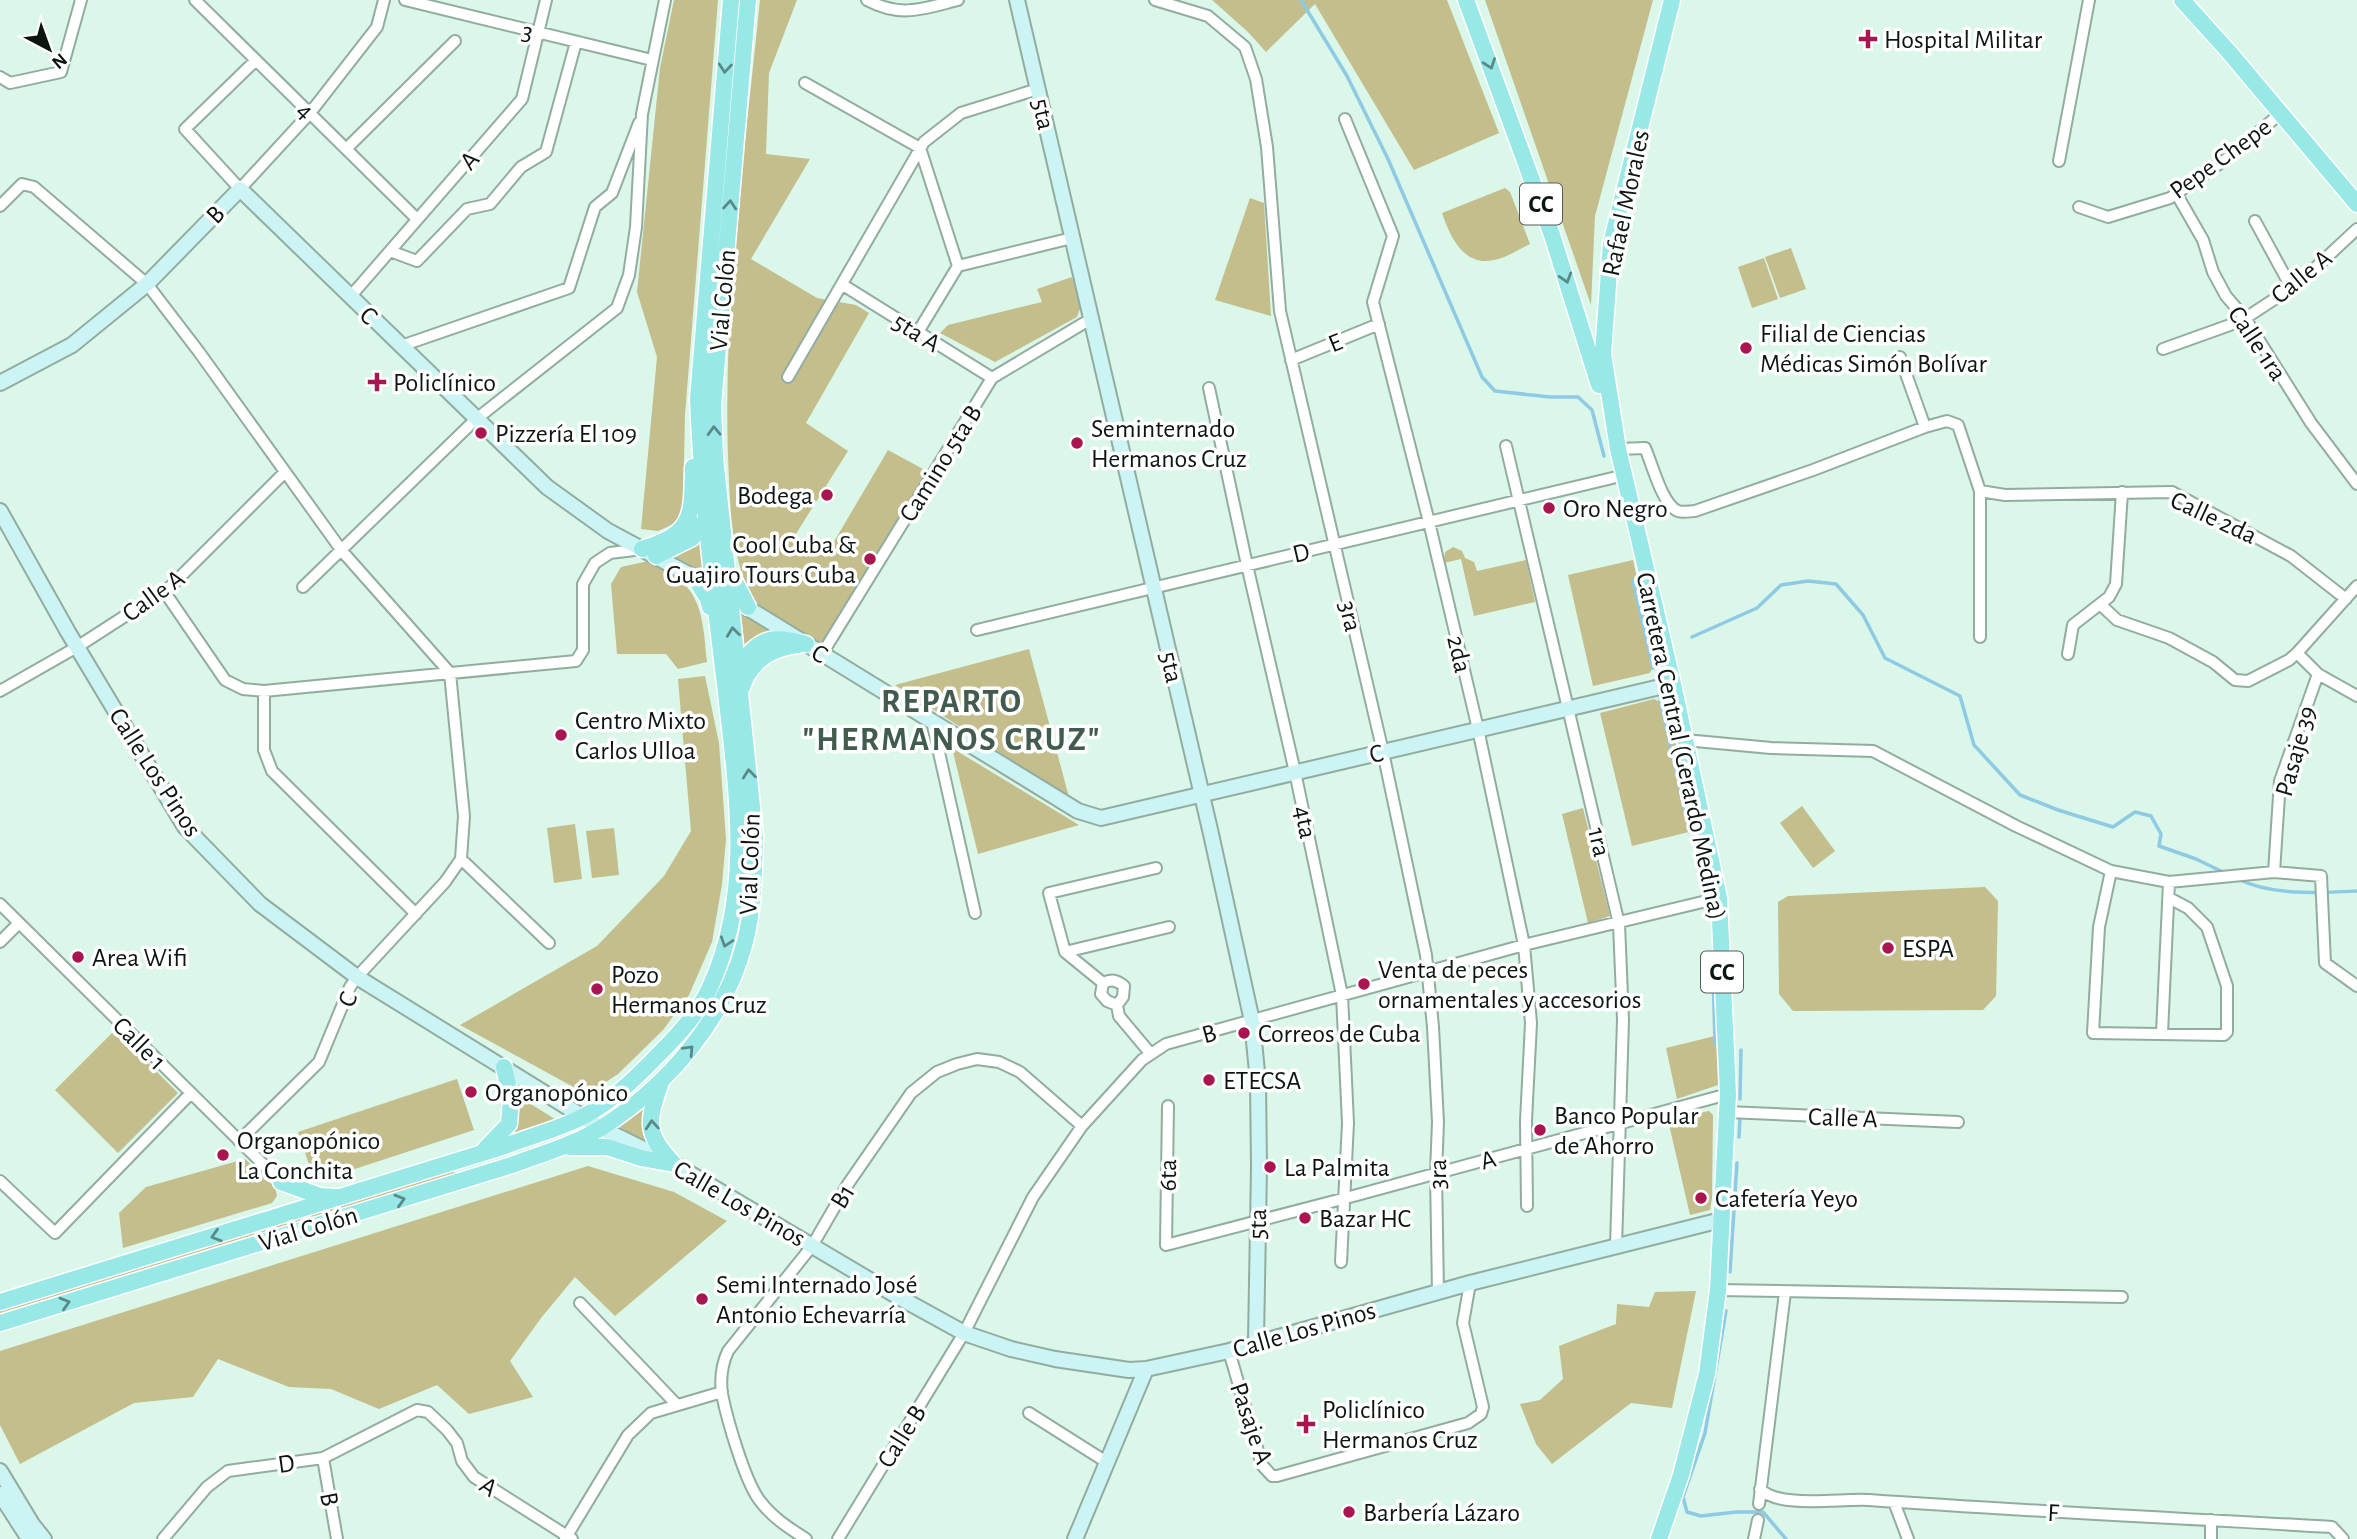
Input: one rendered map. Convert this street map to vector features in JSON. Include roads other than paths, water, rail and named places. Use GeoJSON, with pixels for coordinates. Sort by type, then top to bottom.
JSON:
{"type":"FeatureCollection","features":[{"type":"Feature","properties":{"kind":"main road","name":"Vial Colón"},"geometry":{"type":"LineString","coordinates":[[0,1302],[480,1154],[584,1116],[637,1077],[683,1029],[711,986],[730,933],[740,829],[706,518],[698,399],[731,0]]}},
{"type":"Feature","properties":{"kind":"main road","name":"Vial Colón"},"geometry":{"type":"LineString","coordinates":[[0,1323],[500,1169],[601,1128],[648,1093],[696,1044],[724,997],[745,943],[754,891],[755,835],[719,499],[713,406],[748,0]]}},
{"type":"Feature","properties":{"kind":"main road","name":"CC"},"geometry":{"type":"LineString","coordinates":[[1466,0],[1552,234],[1601,392],[1610,410]]}},
{"type":"Feature","properties":{"kind":"main road","name":"Rafael Morales"},"geometry":{"type":"LineString","coordinates":[[1610,410],[1603,354],[1611,244],[1672,0]]}},
{"type":"Feature","properties":{"kind":"main road"},"geometry":{"type":"LineString","coordinates":[[2182,0],[2357,204]]}},
{"type":"Feature","properties":{"kind":"main road"},"geometry":{"type":"LineString","coordinates":[[649,552],[678,534],[685,525],[691,508],[693,431],[698,399]]}},
{"type":"Feature","properties":{"kind":"main road","name":"Carretera Central (Gerardo Medina)"},"geometry":{"type":"LineString","coordinates":[[1610,410],[1719,898],[1728,1094],[1718,1290],[1707,1374],[1681,1475],[1658,1539]]}},
{"type":"Feature","properties":{"kind":"main road"},"geometry":{"type":"LineString","coordinates":[[649,552],[684,544],[692,538],[719,499]]}},
{"type":"Feature","properties":{"kind":"main road"},"geometry":{"type":"LineString","coordinates":[[726,562],[748,607]]}},
{"type":"Feature","properties":{"kind":"main road"},"geometry":{"type":"LineString","coordinates":[[695,578],[708,599],[720,643]]}},
{"type":"Feature","properties":{"kind":"main road"},"geometry":{"type":"LineString","coordinates":[[724,681],[748,654],[764,641],[780,638],[806,644]]}},
{"type":"Feature","properties":{"kind":"main road"},"geometry":{"type":"LineString","coordinates":[[740,690],[747,674],[758,660],[777,649],[806,644]]}},
{"type":"Feature","properties":{"kind":"main road"},"geometry":{"type":"LineString","coordinates":[[480,1154],[509,1124],[511,1100],[504,1067]]}},
{"type":"Feature","properties":{"kind":"main road"},"geometry":{"type":"LineString","coordinates":[[661,1079],[652,1109],[650,1129],[658,1147],[674,1164]]}},
{"type":"Feature","properties":{"kind":"main road"},"geometry":{"type":"LineString","coordinates":[[560,1146],[607,1147],[641,1158],[674,1164]]}},
{"type":"Feature","properties":{"kind":"main road"},"geometry":{"type":"LineString","coordinates":[[281,1182],[320,1196],[342,1197]]}},
{"type":"Feature","properties":{"kind":"main road"},"geometry":{"type":"LineString","coordinates":[[257,1223],[283,1206],[285,1195],[281,1182]]}},
{"type":"Feature","properties":{"kind":"street"},"geometry":{"type":"LineString","coordinates":[[0,77],[10,83],[61,72],[81,0]]}},
{"type":"Feature","properties":{"kind":"street","name":"B"},"geometry":{"type":"LineString","coordinates":[[0,383],[72,345],[147,284],[310,113],[377,27],[384,0]]}},
{"type":"Feature","properties":{"kind":"street","name":"3"},"geometry":{"type":"LineString","coordinates":[[405,0],[652,60]]}},
{"type":"Feature","properties":{"kind":"street","name":"A"},"geometry":{"type":"LineString","coordinates":[[350,297],[522,99],[546,0]]}},
{"type":"Feature","properties":{"kind":"street"},"geometry":{"type":"LineString","coordinates":[[303,587],[475,420],[617,308],[629,275],[636,227],[642,114],[665,0]]}},
{"type":"Feature","properties":{"kind":"street"},"geometry":{"type":"LineString","coordinates":[[867,0],[906,13],[958,0]]}},
{"type":"Feature","properties":{"kind":"street","name":"5ta"},"geometry":{"type":"LineString","coordinates":[[1017,0],[1252,1021],[1258,1082],[1256,1341]]}},
{"type":"Feature","properties":{"kind":"street","name":"3ra"},"geometry":{"type":"LineString","coordinates":[[1155,0],[1208,16],[1245,47],[1256,79],[1266,147],[1280,311],[1383,752],[1428,971],[1438,1122],[1438,1292]]}},
{"type":"Feature","properties":{"kind":"street"},"geometry":{"type":"LineString","coordinates":[[2059,161],[2089,0]]}},
{"type":"Feature","properties":{"kind":"street","name":"4"},"geometry":{"type":"LineString","coordinates":[[203,3],[256,60],[417,219]]}},
{"type":"Feature","properties":{"kind":"street"},"geometry":{"type":"LineString","coordinates":[[346,149],[455,41]]}},
{"type":"Feature","properties":{"kind":"street"},"geometry":{"type":"LineString","coordinates":[[390,251],[417,261],[467,209],[490,204],[521,167],[545,152],[576,42]]}},
{"type":"Feature","properties":{"kind":"street","name":"C"},"geometry":{"type":"LineString","coordinates":[[256,60],[185,129],[240,189],[547,487],[608,531],[748,607],[1078,811],[1101,818],[1673,684]]}},
{"type":"Feature","properties":{"kind":"street"},"geometry":{"type":"LineString","coordinates":[[805,83],[920,148],[958,266]]}},
{"type":"Feature","properties":{"kind":"street"},"geometry":{"type":"LineString","coordinates":[[789,377],[924,142],[961,113],[1038,89]]}},
{"type":"Feature","properties":{"kind":"street","name":"Pepe Chepe"},"geometry":{"type":"LineString","coordinates":[[2079,206],[2108,217],[2170,198],[2229,156],[2281,113]]}},
{"type":"Feature","properties":{"kind":"street"},"geometry":{"type":"LineString","coordinates":[[401,346],[569,288],[595,207],[612,193],[642,114]]}},
{"type":"Feature","properties":{"kind":"street","name":"2da"},"geometry":{"type":"LineString","coordinates":[[1345,119],[1394,236],[1373,302],[1478,729],[1524,945],[1531,1023],[1526,1149],[1527,1206]]}},
{"type":"Feature","properties":{"kind":"street"},"geometry":{"type":"LineString","coordinates":[[0,206],[22,184],[34,187],[147,284],[342,551],[450,673],[464,816],[461,859],[549,943]]}},
{"type":"Feature","properties":{"kind":"street","name":"Calle 1ra"},"geometry":{"type":"LineString","coordinates":[[2176,193],[2203,240],[2213,272],[2226,296],[2245,318],[2311,423],[2357,484]]}},
{"type":"Feature","properties":{"kind":"street"},"geometry":{"type":"LineString","coordinates":[[2255,221],[2291,288]]}},
{"type":"Feature","properties":{"kind":"street","name":"Calle A"},"geometry":{"type":"LineString","coordinates":[[2163,349],[2245,318],[2313,271],[2357,229]]}},
{"type":"Feature","properties":{"kind":"street"},"geometry":{"type":"LineString","coordinates":[[918,332],[958,266],[1072,238]]}},
{"type":"Feature","properties":{"kind":"street","name":"5ta A"},"geometry":{"type":"LineString","coordinates":[[843,285],[992,378]]}},
{"type":"Feature","properties":{"kind":"street","name":"Camino 5ta B"},"geometry":{"type":"LineString","coordinates":[[822,654],[992,378],[1089,320],[1089,309]]}},
{"type":"Feature","properties":{"kind":"street","name":"E"},"geometry":{"type":"LineString","coordinates":[[1291,360],[1379,324]]}},
{"type":"Feature","properties":{"kind":"street"},"geometry":{"type":"LineString","coordinates":[[1900,357],[1925,427]]}},
{"type":"Feature","properties":{"kind":"street","name":"4ta"},"geometry":{"type":"LineString","coordinates":[[1209,388],[1342,995],[1348,1123],[1341,1262]]}},
{"type":"Feature","properties":{"kind":"street"},"geometry":{"type":"LineString","coordinates":[[1618,449],[1645,448],[1669,504],[1679,511],[1695,511],[1925,427],[1947,421],[1958,425],[1980,491],[1980,637]]}},
{"type":"Feature","properties":{"kind":"street","name":"1ra"},"geometry":{"type":"LineString","coordinates":[[1506,446],[1619,924],[1623,1020],[1616,1246]]}},
{"type":"Feature","properties":{"kind":"street","name":"Calle A"},"geometry":{"type":"LineString","coordinates":[[0,691],[77,647],[164,591],[285,472]]}},
{"type":"Feature","properties":{"kind":"street","name":"D"},"geometry":{"type":"LineString","coordinates":[[976,630],[1625,475]]}},
{"type":"Feature","properties":{"kind":"street","name":"Calle 2da"},"geometry":{"type":"LineString","coordinates":[[1980,491],[2005,495],[2172,492],[2291,556],[2346,599]]}},
{"type":"Feature","properties":{"kind":"street"},"geometry":{"type":"LineString","coordinates":[[2068,654],[2073,625],[2109,597],[2116,584],[2122,492]]}},
{"type":"Feature","properties":{"kind":"street","name":"Calle Los Pinos"},"geometry":{"type":"LineString","coordinates":[[0,510],[77,647],[185,827],[260,904],[357,977],[601,1128],[674,1164],[964,1333],[1011,1349],[1055,1359],[1129,1370],[1146,1369],[1229,1351],[1256,1341],[1470,1283],[1721,1220]]}},
{"type":"Feature","properties":{"kind":"street"},"geometry":{"type":"LineString","coordinates":[[164,591],[225,680],[243,688],[264,691],[576,661],[583,649],[583,584],[595,563],[610,553],[649,552]]}},
{"type":"Feature","properties":{"kind":"street"},"geometry":{"type":"LineString","coordinates":[[2100,604],[2117,620],[2168,638],[2213,662],[2235,680],[2248,681],[2289,660],[2357,586]]}},
{"type":"Feature","properties":{"kind":"street"},"geometry":{"type":"LineString","coordinates":[[2297,653],[2318,674],[2357,696]]}},
{"type":"Feature","properties":{"kind":"street","name":"Pasaje 39"},"geometry":{"type":"LineString","coordinates":[[2274,872],[2280,781],[2318,674]]}},
{"type":"Feature","properties":{"kind":"street"},"geometry":{"type":"LineString","coordinates":[[264,691],[264,750],[272,771],[416,914]]}},
{"type":"Feature","properties":{"kind":"street"},"geometry":{"type":"LineString","coordinates":[[932,721],[975,913]]}},
{"type":"Feature","properties":{"kind":"street"},"geometry":{"type":"LineString","coordinates":[[1685,740],[1771,748],[1873,751],[2016,826],[2111,871],[2169,882],[2274,872],[2321,876],[2325,962],[2357,986]]}},
{"type":"Feature","properties":{"kind":"street","name":"C"},"geometry":{"type":"LineString","coordinates":[[239,1141],[319,1062],[357,977],[445,882],[461,859]]}},
{"type":"Feature","properties":{"kind":"street"},"geometry":{"type":"LineString","coordinates":[[1103,983],[1065,952],[1049,893],[1156,869]]}},
{"type":"Feature","properties":{"kind":"street"},"geometry":{"type":"LineString","coordinates":[[2111,871],[2099,927],[2093,1033],[2224,1035],[2227,1032],[2227,986],[2207,927],[2188,908],[2169,898]]}},
{"type":"Feature","properties":{"kind":"street"},"geometry":{"type":"LineString","coordinates":[[2162,1033],[2169,882]]}},
{"type":"Feature","properties":{"kind":"street","name":"B"},"geometry":{"type":"LineString","coordinates":[[964,1333],[1033,1197],[1082,1126],[1150,1053],[1166,1044],[1428,971],[1719,898]]}},
{"type":"Feature","properties":{"kind":"street","name":"Calle 1"},"geometry":{"type":"LineString","coordinates":[[0,904],[281,1182]]}},
{"type":"Feature","properties":{"kind":"street"},"geometry":{"type":"LineString","coordinates":[[0,942],[19,923]]}},
{"type":"Feature","properties":{"kind":"street"},"geometry":{"type":"LineString","coordinates":[[1065,952],[1169,927]]}},
{"type":"Feature","properties":{"kind":"street"},"geometry":{"type":"LineString","coordinates":[[1103,983],[1111,980],[1124,986],[1123,998],[1117,1005]]}},
{"type":"Feature","properties":{"kind":"street"},"geometry":{"type":"LineString","coordinates":[[1103,983],[1101,994],[1107,1001],[1117,1005]]}},
{"type":"Feature","properties":{"kind":"street"},"geometry":{"type":"LineString","coordinates":[[1117,1005],[1119,1016],[1150,1053]]}},
{"type":"Feature","properties":{"kind":"street","name":"B1"},"geometry":{"type":"LineString","coordinates":[[806,1539],[772,1515],[750,1486],[722,1392],[722,1366],[728,1351],[812,1245],[848,1184],[911,1093],[937,1072],[977,1059],[999,1062],[1020,1072],[1082,1126]]}},
{"type":"Feature","properties":{"kind":"street"},"geometry":{"type":"LineString","coordinates":[[0,1181],[55,1233],[191,1093]]}},
{"type":"Feature","properties":{"kind":"street","name":"A"},"geometry":{"type":"LineString","coordinates":[[1166,1245],[1728,1094]]}},
{"type":"Feature","properties":{"kind":"street","name":"6ta"},"geometry":{"type":"LineString","coordinates":[[1166,1245],[1168,1106]]}},
{"type":"Feature","properties":{"kind":"street","name":"Calle A"},"geometry":{"type":"LineString","coordinates":[[1727,1112],[1958,1122]]}},
{"type":"Feature","properties":{"kind":"street","name":"Pasaje A"},"geometry":{"type":"LineString","coordinates":[[1229,1351],[1262,1465],[1272,1476],[1468,1423],[1475,1420],[1483,1408],[1463,1324],[1470,1283]]}},
{"type":"Feature","properties":{"kind":"street"},"geometry":{"type":"LineString","coordinates":[[1718,1290],[2122,1297]]}},
{"type":"Feature","properties":{"kind":"street"},"geometry":{"type":"LineString","coordinates":[[1759,1504],[1785,1292]]}},
{"type":"Feature","properties":{"kind":"street"},"geometry":{"type":"LineString","coordinates":[[580,1303],[677,1405]]}},
{"type":"Feature","properties":{"kind":"street","name":"Calle B"},"geometry":{"type":"LineString","coordinates":[[838,1539],[964,1333]]}},
{"type":"Feature","properties":{"kind":"street"},"geometry":{"type":"LineString","coordinates":[[1075,1539],[1146,1369]]}},
{"type":"Feature","properties":{"kind":"street"},"geometry":{"type":"LineString","coordinates":[[568,1538],[628,1435],[651,1413],[722,1392]]}},
{"type":"Feature","properties":{"kind":"street","name":"D"},"geometry":{"type":"LineString","coordinates":[[163,1539],[207,1487],[228,1471],[323,1458],[416,1410],[428,1412]]}},
{"type":"Feature","properties":{"kind":"street","name":"A"},"geometry":{"type":"LineString","coordinates":[[428,1412],[457,1443],[462,1461],[474,1477],[568,1538]]}},
{"type":"Feature","properties":{"kind":"street"},"geometry":{"type":"LineString","coordinates":[[1029,1413],[1108,1463]]}},
{"type":"Feature","properties":{"kind":"street","name":"B"},"geometry":{"type":"LineString","coordinates":[[323,1458],[337,1539]]}},
{"type":"Feature","properties":{"kind":"street"},"geometry":{"type":"LineString","coordinates":[[0,1471],[44,1539]]}},
{"type":"Feature","properties":{"kind":"street","name":"F"},"geometry":{"type":"LineString","coordinates":[[1760,1489],[1766,1494],[1787,1500],[1854,1499],[2332,1527],[2343,1539]]}},
{"type":"Feature","properties":{"kind":"street"},"geometry":{"type":"LineString","coordinates":[[0,1494],[29,1539]]}},
{"type":"Feature","properties":{"kind":"street"},"geometry":{"type":"LineString","coordinates":[[1894,1502],[1908,1539]]}},
{"type":"Feature","properties":{"kind":"street"},"geometry":{"type":"LineString","coordinates":[[1754,1539],[1758,1520]]}},
{"type":"Feature","properties":{"kind":"street"},"geometry":{"type":"LineString","coordinates":[[2211,1520],[2211,1539]]}},
{"type":"Feature","properties":{"kind":"waterway"},"geometry":{"type":"LineString","coordinates":[[1301,0],[1347,76],[1388,159],[1482,377],[1495,391],[1578,397],[1592,410],[1604,456]]}},
{"type":"Feature","properties":{"kind":"waterway"},"geometry":{"type":"LineString","coordinates":[[1633,580],[1653,668]]}},
{"type":"Feature","properties":{"kind":"waterway"},"geometry":{"type":"LineString","coordinates":[[1692,637],[1757,608],[1781,585],[1808,581],[1836,584],[1863,615],[1885,658],[1960,696],[1974,745],[2020,795],[2113,827],[2135,812],[2151,816],[2161,834],[2159,846],[2225,873]]}},
{"type":"Feature","properties":{"kind":"waterway"},"geometry":{"type":"LineString","coordinates":[[1660,699],[1690,832]]}},
{"type":"Feature","properties":{"kind":"waterway"},"geometry":{"type":"LineString","coordinates":[[2238,879],[2281,891],[2357,891]]}},
{"type":"Feature","properties":{"kind":"waterway"},"geometry":{"type":"LineString","coordinates":[[1713,971],[1715,1044]]}},
{"type":"Feature","properties":{"kind":"waterway"},"geometry":{"type":"LineString","coordinates":[[1740,1099],[1741,1050]]}},
{"type":"Feature","properties":{"kind":"waterway"},"geometry":{"type":"LineString","coordinates":[[1739,1137],[1740,1119]]}},
{"type":"Feature","properties":{"kind":"waterway"},"geometry":{"type":"LineString","coordinates":[[1730,1272],[1737,1163]]}},
{"type":"Feature","properties":{"kind":"waterway"},"geometry":{"type":"LineString","coordinates":[[1726,1311],[1705,1433],[1683,1497],[1687,1512],[1701,1516],[1763,1512],[1786,1539]]}},
{"type":"Feature","properties":{"kind":"place","name":"Hospital Militar"},"geometry":{"type":"Point","coordinates":[1868,39]}},
{"type":"Feature","properties":{"kind":"place","name":"Filial de Ciencias Médicas Simón Bolívar"},"geometry":{"type":"Point","coordinates":[1746,348]}},
{"type":"Feature","properties":{"kind":"place","name":"Policlínico"},"geometry":{"type":"Point","coordinates":[377,382]}},
{"type":"Feature","properties":{"kind":"place","name":"Pizzería El 109"},"geometry":{"type":"Point","coordinates":[481,433]}},
{"type":"Feature","properties":{"kind":"place","name":"Seminternado Hermanos Cruz"},"geometry":{"type":"Point","coordinates":[1077,443]}},
{"type":"Feature","properties":{"kind":"place","name":"Bodega"},"geometry":{"type":"Point","coordinates":[827,495]}},
{"type":"Feature","properties":{"kind":"place","name":"Oro Negro"},"geometry":{"type":"Point","coordinates":[1549,508]}},
{"type":"Feature","properties":{"kind":"place","name":"Cool Cuba & Guajiro Tours Cuba"},"geometry":{"type":"Point","coordinates":[870,559]}},
{"type":"Feature","properties":{"kind":"place","name":"Centro Mixto Carlos Ulloa"},"geometry":{"type":"Point","coordinates":[561,735]}},
{"type":"Feature","properties":{"kind":"place","name":"ESPA"},"geometry":{"type":"Point","coordinates":[1888,948]}},
{"type":"Feature","properties":{"kind":"place","name":"Area Wifi"},"geometry":{"type":"Point","coordinates":[78,957]}},
{"type":"Feature","properties":{"kind":"place","name":"Venta de peces ornamentales y accesorios"},"geometry":{"type":"Point","coordinates":[1364,984]}},
{"type":"Feature","properties":{"kind":"place","name":"Pozo Hermanos Cruz"},"geometry":{"type":"Point","coordinates":[597,989]}},
{"type":"Feature","properties":{"kind":"place","name":"Correos de Cuba"},"geometry":{"type":"Point","coordinates":[1244,1033]}},
{"type":"Feature","properties":{"kind":"place","name":"ETECSA"},"geometry":{"type":"Point","coordinates":[1209,1080]}},
{"type":"Feature","properties":{"kind":"place","name":"Organopónico"},"geometry":{"type":"Point","coordinates":[471,1092]}},
{"type":"Feature","properties":{"kind":"place","name":"Banco Popular de Ahorro"},"geometry":{"type":"Point","coordinates":[1540,1130]}},
{"type":"Feature","properties":{"kind":"place","name":"Organopónico La Conchita"},"geometry":{"type":"Point","coordinates":[223,1155]}},
{"type":"Feature","properties":{"kind":"place","name":"La Palmita"},"geometry":{"type":"Point","coordinates":[1270,1167]}},
{"type":"Feature","properties":{"kind":"place","name":"Cafetería Yeyo"},"geometry":{"type":"Point","coordinates":[1701,1198]}},
{"type":"Feature","properties":{"kind":"place","name":"Bazar HC"},"geometry":{"type":"Point","coordinates":[1305,1218]}},
{"type":"Feature","properties":{"kind":"place","name":"Semi Internado José Antonio Echevarría"},"geometry":{"type":"Point","coordinates":[702,1299]}},
{"type":"Feature","properties":{"kind":"place","name":"Policlínico Hermanos Cruz"},"geometry":{"type":"Point","coordinates":[1306,1424]}},
{"type":"Feature","properties":{"kind":"place","name":"Barbería Lázaro"},"geometry":{"type":"Point","coordinates":[1349,1512]}},
{"type":"Feature","properties":{"kind":"district","name":"REPARTO \"HERMANOS CRUZ\""},"geometry":{"type":"Point","coordinates":[952,719]}}]}
